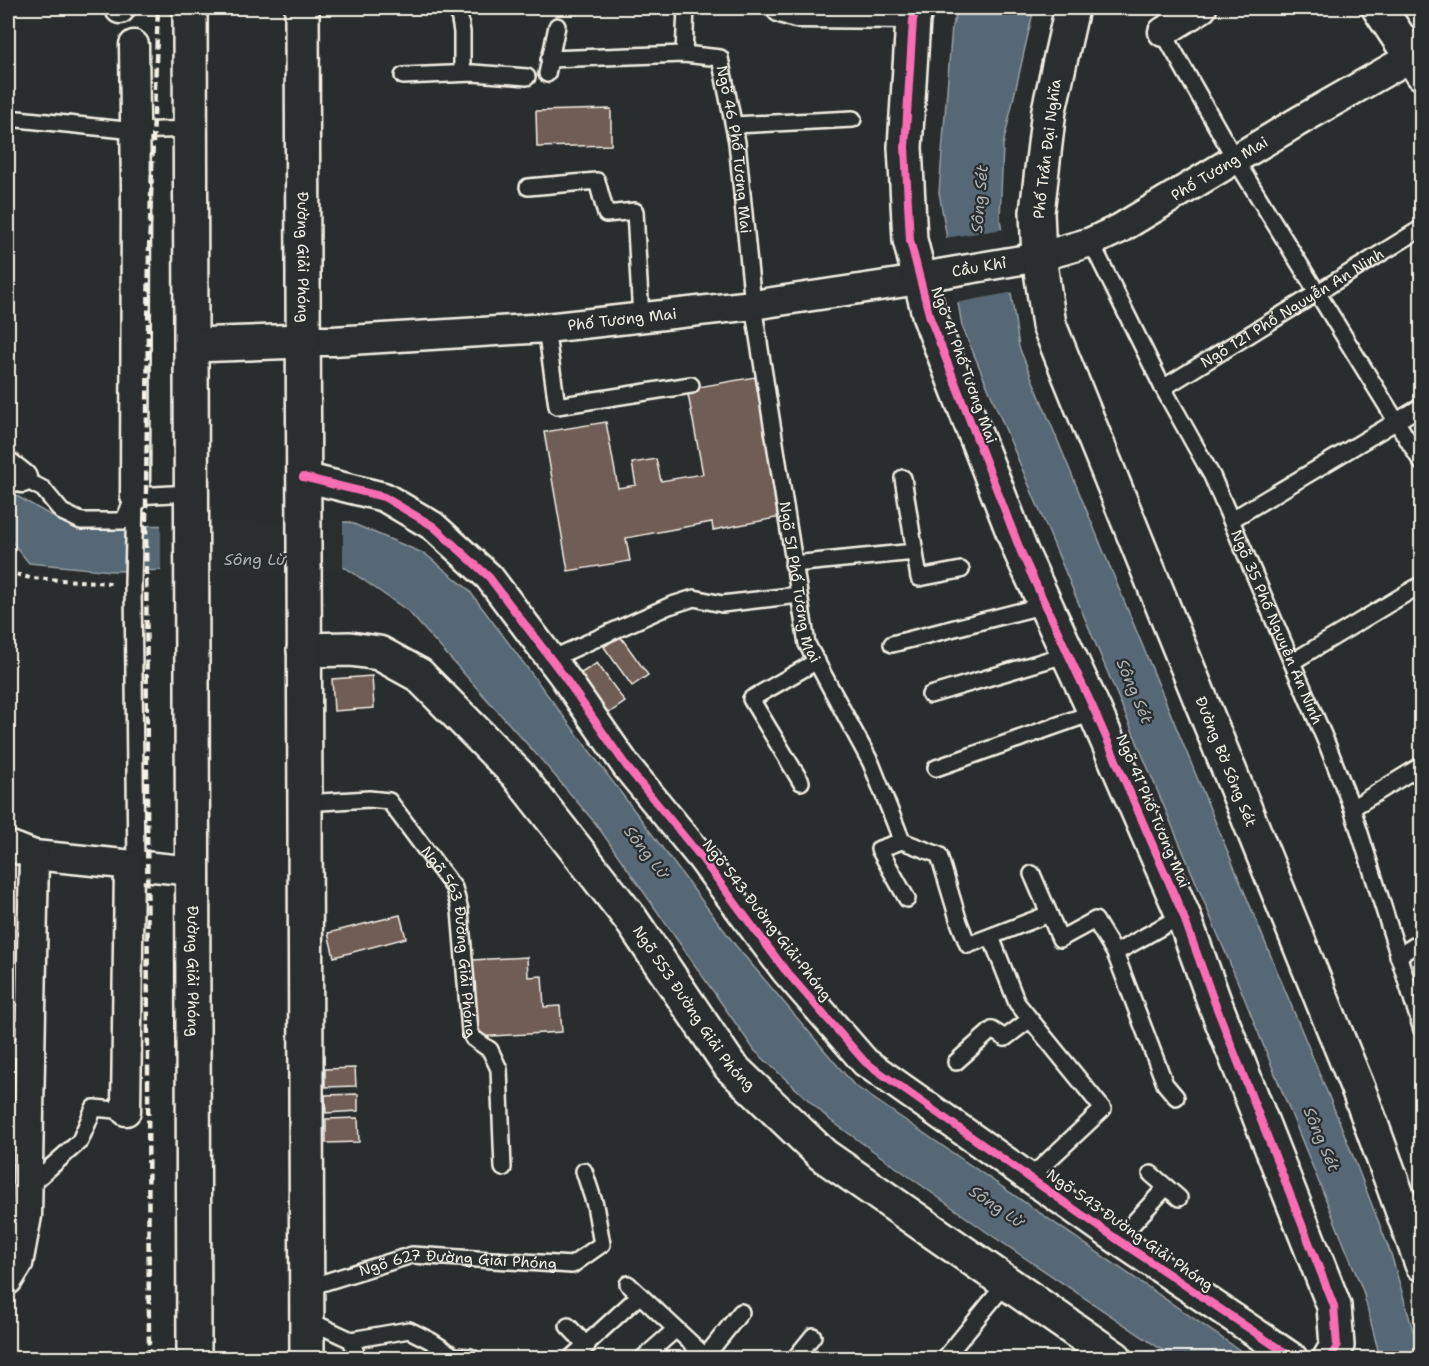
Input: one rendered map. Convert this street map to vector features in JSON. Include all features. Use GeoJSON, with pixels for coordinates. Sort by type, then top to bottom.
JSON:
{"type":"FeatureCollection","features":[{"type":"Feature","properties":{"kind":"street"},"geometry":{"type":"LineString","coordinates":[[190,8],[191,500]]}},
{"type":"Feature","properties":{"kind":"street","name":"Đường Giải Phóng"},"geometry":{"type":"LineString","coordinates":[[302,8],[304,650]]}},
{"type":"Feature","properties":{"kind":"street"},"geometry":{"type":"LineString","coordinates":[[781,8],[796,13],[915,11],[905,147],[910,240],[929,277]]}},
{"type":"Feature","properties":{"kind":"street","name":"Phố Trần Đại Nghĩa"},"geometry":{"type":"LineString","coordinates":[[1029,258],[1049,110],[1072,8]]}},
{"type":"Feature","properties":{"kind":"street"},"geometry":{"type":"LineString","coordinates":[[1163,33],[1202,8]]}},
{"type":"Feature","properties":{"kind":"street"},"geometry":{"type":"LineString","coordinates":[[1379,8],[1418,61]]}},
{"type":"Feature","properties":{"kind":"street"},"geometry":{"type":"LineString","coordinates":[[134,45],[134,505]]}},
{"type":"Feature","properties":{"kind":"street","name":"Phố Tương Mai"},"geometry":{"type":"LineString","coordinates":[[1029,258],[1091,242],[1119,229],[1235,159],[1418,61]]}},
{"type":"Feature","properties":{"kind":"street","name":"Cầu Khỉ"},"geometry":{"type":"LineString","coordinates":[[929,277],[1029,258]]}},
{"type":"Feature","properties":{"kind":"street","name":"Đường Bờ Sông Sét"},"geometry":{"type":"LineString","coordinates":[[1029,258],[1049,326],[1350,1069],[1419,1249]]}},
{"type":"Feature","properties":{"kind":"street","name":"Phố Tương Mai"},"geometry":{"type":"LineString","coordinates":[[302,341],[546,328],[753,305],[929,277]]}},
{"type":"Feature","properties":{"kind":"street","name":"Ngõ 41 Phố Tương Mai"},"geometry":{"type":"LineString","coordinates":[[929,277],[930,318],[1009,522],[1183,915],[1334,1306],[1337,1346],[1330,1359]]}},
{"type":"Feature","properties":{"kind":"street"},"geometry":{"type":"LineString","coordinates":[[192,345],[302,341]]}},
{"type":"Feature","properties":{"kind":"street","name":"Ngõ 543 Đường Giải Phóng"},"geometry":{"type":"LineString","coordinates":[[303,493],[384,497],[433,526],[489,578],[627,767],[700,856],[785,970],[865,1062],[1118,1240],[1293,1359]]}},
{"type":"Feature","properties":{"kind":"street","name":"Đường Giải Phóng"},"geometry":{"type":"LineString","coordinates":[[191,500],[194,1359]]}},
{"type":"Feature","properties":{"kind":"street","name":"Ngõ 553 Đường Giải Phóng"},"geometry":{"type":"LineString","coordinates":[[304,650],[350,649],[379,653],[419,675],[517,774],[630,918],[730,1066],[823,1155],[1115,1359]]}},
{"type":"Feature","properties":{"kind":"street"},"geometry":{"type":"LineString","coordinates":[[304,650],[306,1359]]}},
{"type":"Feature","properties":{"kind":"street"},"geometry":{"type":"LineString","coordinates":[[8,845],[34,855],[193,871]]}},
{"type":"Feature","properties":{"kind":"street"},"geometry":{"type":"LineString","coordinates":[[8,1280],[18,1264],[27,1216],[18,1050],[34,855]]}},
{"type":"Feature","properties":{"kind":"street"},"geometry":{"type":"LineString","coordinates":[[126,1111],[133,866]]}},
{"type":"Feature","properties":{"kind":"lane"},"geometry":{"type":"LineString","coordinates":[[458,8],[462,32],[462,73]]}},
{"type":"Feature","properties":{"kind":"lane"},"geometry":{"type":"LineString","coordinates":[[684,54],[686,8]]}},
{"type":"Feature","properties":{"kind":"lane","name":"Ngõ 46 Phố Tương Mai"},"geometry":{"type":"LineString","coordinates":[[557,26],[548,67],[684,54],[720,58],[737,142],[753,305]]}},
{"type":"Feature","properties":{"kind":"lane"},"geometry":{"type":"LineString","coordinates":[[1163,33],[1235,159],[1422,463]]}},
{"type":"Feature","properties":{"kind":"lane"},"geometry":{"type":"LineString","coordinates":[[403,76],[462,73],[527,78]]}},
{"type":"Feature","properties":{"kind":"lane"},"geometry":{"type":"LineString","coordinates":[[8,118],[135,131],[190,129]]}},
{"type":"Feature","properties":{"kind":"lane"},"geometry":{"type":"LineString","coordinates":[[734,125],[853,119]]}},
{"type":"Feature","properties":{"kind":"lane"},"geometry":{"type":"LineString","coordinates":[[528,187],[597,181],[606,214],[635,211],[641,318]]}},
{"type":"Feature","properties":{"kind":"lane","name":"Ngõ 121 Phố Nguyễn An Ninh"},"geometry":{"type":"LineString","coordinates":[[1163,388],[1422,228]]}},
{"type":"Feature","properties":{"kind":"lane","name":"Ngõ 35 Phố Nguyễn An Ninh"},"geometry":{"type":"LineString","coordinates":[[1091,242],[1163,388],[1212,476],[1292,662],[1352,808],[1422,1030]]}},
{"type":"Feature","properties":{"kind":"lane","name":"Ngõ 51 Phố Tương Mai"},"geometry":{"type":"LineString","coordinates":[[753,305],[807,644],[871,763],[902,841]]}},
{"type":"Feature","properties":{"kind":"lane"},"geometry":{"type":"LineString","coordinates":[[546,328],[556,406],[691,385]]}},
{"type":"Feature","properties":{"kind":"lane"},"geometry":{"type":"LineString","coordinates":[[1231,520],[1422,406]]}},
{"type":"Feature","properties":{"kind":"lane"},"geometry":{"type":"LineString","coordinates":[[15,472],[43,489],[62,512],[81,522],[123,521],[134,505]]}},
{"type":"Feature","properties":{"kind":"lane"},"geometry":{"type":"LineString","coordinates":[[903,478],[919,578],[961,570]]}},
{"type":"Feature","properties":{"kind":"lane"},"geometry":{"type":"LineString","coordinates":[[134,505],[191,500]]}},
{"type":"Feature","properties":{"kind":"lane"},"geometry":{"type":"LineString","coordinates":[[133,866],[134,505]]}},
{"type":"Feature","properties":{"kind":"lane"},"geometry":{"type":"LineString","coordinates":[[794,564],[915,552]]}},
{"type":"Feature","properties":{"kind":"lane"},"geometry":{"type":"LineString","coordinates":[[1292,662],[1422,584]]}},
{"type":"Feature","properties":{"kind":"lane"},"geometry":{"type":"LineString","coordinates":[[551,660],[669,606],[694,598],[722,604],[798,595]]}},
{"type":"Feature","properties":{"kind":"lane"},"geometry":{"type":"LineString","coordinates":[[892,644],[1046,605]]}},
{"type":"Feature","properties":{"kind":"lane"},"geometry":{"type":"LineString","coordinates":[[930,695],[1068,654]]}},
{"type":"Feature","properties":{"kind":"lane"},"geometry":{"type":"LineString","coordinates":[[801,782],[751,699],[817,661]]}},
{"type":"Feature","properties":{"kind":"lane"},"geometry":{"type":"LineString","coordinates":[[936,768],[1095,712]]}},
{"type":"Feature","properties":{"kind":"lane"},"geometry":{"type":"LineString","coordinates":[[1352,808],[1422,765]]}},
{"type":"Feature","properties":{"kind":"lane","name":"Ngõ 563 Đường Giải Phóng"},"geometry":{"type":"LineString","coordinates":[[304,803],[369,799],[389,801],[454,888],[460,910],[470,1032],[473,1038],[490,1050],[499,1069],[503,1168]]}},
{"type":"Feature","properties":{"kind":"lane"},"geometry":{"type":"LineString","coordinates":[[907,899],[879,849],[902,841],[939,855],[968,945],[1049,914]]}},
{"type":"Feature","properties":{"kind":"lane"},"geometry":{"type":"LineString","coordinates":[[1032,874],[1060,939],[1095,920],[1115,952],[1165,1084],[1176,1097]]}},
{"type":"Feature","properties":{"kind":"lane"},"geometry":{"type":"LineString","coordinates":[[1115,952],[1183,915]]}},
{"type":"Feature","properties":{"kind":"lane"},"geometry":{"type":"LineString","coordinates":[[991,937],[1017,1003],[1103,1109],[1031,1179]]}},
{"type":"Feature","properties":{"kind":"lane"},"geometry":{"type":"LineString","coordinates":[[1398,956],[1422,941]]}},
{"type":"Feature","properties":{"kind":"lane"},"geometry":{"type":"LineString","coordinates":[[956,1062],[992,1030],[1005,1038],[1029,1020]]}},
{"type":"Feature","properties":{"kind":"lane"},"geometry":{"type":"LineString","coordinates":[[27,1188],[80,1141],[94,1108],[126,1111]]}},
{"type":"Feature","properties":{"kind":"lane","name":"Ngõ 627 Đường Giải Phóng"},"geometry":{"type":"LineString","coordinates":[[306,1304],[412,1255],[572,1265],[602,1244],[595,1205],[584,1171]]}},
{"type":"Feature","properties":{"kind":"lane"},"geometry":{"type":"LineString","coordinates":[[1150,1174],[1179,1197]]}},
{"type":"Feature","properties":{"kind":"lane"},"geometry":{"type":"LineString","coordinates":[[1118,1240],[1166,1187]]}},
{"type":"Feature","properties":{"kind":"lane"},"geometry":{"type":"LineString","coordinates":[[945,1359],[1007,1282]]}},
{"type":"Feature","properties":{"kind":"lane"},"geometry":{"type":"LineString","coordinates":[[628,1284],[706,1358],[741,1312]]}},
{"type":"Feature","properties":{"kind":"lane"},"geometry":{"type":"LineString","coordinates":[[568,1326],[583,1353],[640,1295]]}},
{"type":"Feature","properties":{"kind":"lane"},"geometry":{"type":"LineString","coordinates":[[306,1304],[351,1340],[358,1359]]}},
{"type":"Feature","properties":{"kind":"lane"},"geometry":{"type":"LineString","coordinates":[[643,1359],[676,1329]]}},
{"type":"Feature","properties":{"kind":"lane"},"geometry":{"type":"LineString","coordinates":[[351,1340],[409,1330],[432,1341],[454,1356],[472,1359]]}},
{"type":"Feature","properties":{"kind":"lane"},"geometry":{"type":"LineString","coordinates":[[795,1359],[813,1336]]}},
{"type":"Feature","properties":{"kind":"path"},"geometry":{"type":"LineString","coordinates":[[8,572],[30,578],[133,583]]}},
{"type":"Feature","properties":{"kind":"shaded area"},"geometry":{"type":"Polygon","coordinates":[[[8,858],[19,862],[17,971],[8,971],[8,858]]]}},
{"type":"Feature","properties":{"kind":"water","name":"Sông Sét"},"geometry":{"type":"Polygon","coordinates":[[[959,8],[1034,8],[1003,145],[1000,219],[1019,347],[1342,1128],[1391,1254],[1421,1358],[1380,1358],[1363,1291],[1237,980],[962,326],[939,192],[952,26],[959,8]]]}},
{"type":"Feature","properties":{"kind":"water","name":"Sông Lừ"},"geometry":{"type":"Polygon","coordinates":[[[8,491],[71,527],[349,522],[425,554],[468,589],[736,946],[854,1085],[1251,1358],[1174,1358],[988,1233],[830,1120],[755,1051],[596,824],[408,611],[346,568],[112,571],[29,563],[8,537],[8,491]]]}},
{"type":"Feature","properties":{"kind":"pier"},"geometry":{"type":"Polygon","coordinates":[[[1004,229],[1014,292],[955,303],[944,238],[1004,229]]]}},
{"type":"Feature","properties":{"kind":"pier"},"geometry":{"type":"Polygon","coordinates":[[[343,519],[343,571],[161,573],[161,523],[343,519]]]}},
{"type":"Feature","properties":{"kind":"building"},"geometry":{"type":"Polygon","coordinates":[[[611,109],[611,145],[537,147],[536,111],[611,109]]]}},
{"type":"Feature","properties":{"kind":"building"},"geometry":{"type":"Polygon","coordinates":[[[755,377],[781,517],[713,530],[712,522],[626,538],[630,561],[568,571],[544,432],[606,422],[618,488],[636,485],[632,463],[656,459],[661,481],[703,474],[687,389],[755,377]]]}},
{"type":"Feature","properties":{"kind":"building"},"geometry":{"type":"Polygon","coordinates":[[[620,636],[648,675],[632,686],[604,647],[620,636]]]}},
{"type":"Feature","properties":{"kind":"building"},"geometry":{"type":"Polygon","coordinates":[[[597,663],[625,702],[606,715],[578,675],[597,663]]]}},
{"type":"Feature","properties":{"kind":"building"},"geometry":{"type":"Polygon","coordinates":[[[372,676],[374,708],[334,711],[332,679],[372,676]]]}},
{"type":"Feature","properties":{"kind":"building"},"geometry":{"type":"Polygon","coordinates":[[[400,915],[406,938],[334,957],[328,933],[400,915]]]}},
{"type":"Feature","properties":{"kind":"building"},"geometry":{"type":"Polygon","coordinates":[[[527,957],[528,977],[542,976],[544,1007],[560,1006],[562,1032],[476,1037],[472,960],[527,957]]]}},
{"type":"Feature","properties":{"kind":"building"},"geometry":{"type":"Polygon","coordinates":[[[355,1068],[356,1086],[325,1087],[325,1069],[355,1068]]]}},
{"type":"Feature","properties":{"kind":"building"},"geometry":{"type":"Polygon","coordinates":[[[358,1094],[358,1111],[326,1113],[325,1095],[358,1094]]]}},
{"type":"Feature","properties":{"kind":"building"},"geometry":{"type":"Polygon","coordinates":[[[358,1118],[359,1142],[326,1143],[326,1119],[358,1118]]]}},
{"type":"Feature","properties":{"kind":"railway"},"geometry":{"type":"LineString","coordinates":[[149,1358],[146,495],[149,250],[158,8]]}},
{"type":"Feature","properties":{"kind":"cycle path"},"geometry":{"type":"LineString","coordinates":[[916,8],[913,20],[905,147],[910,240],[930,318],[1021,552],[1095,712],[1183,915],[1214,1001],[1334,1306],[1337,1346],[1330,1358]]}},
{"type":"Feature","properties":{"kind":"cycle path"},"geometry":{"type":"LineString","coordinates":[[303,477],[384,497],[433,526],[489,577],[563,675],[627,767],[700,856],[785,970],[865,1062],[1118,1240],[1293,1358]]}}]}
